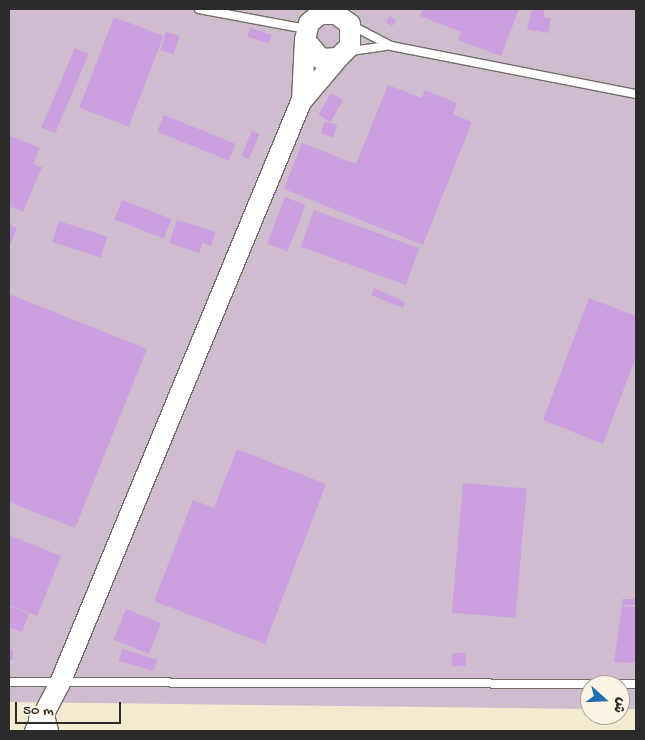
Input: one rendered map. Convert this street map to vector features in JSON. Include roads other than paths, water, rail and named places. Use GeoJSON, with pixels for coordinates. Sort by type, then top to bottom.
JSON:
{"type":"FeatureCollection","features":[{"type":"Feature","properties":{"kind":"street"},"geometry":{"type":"LineString","coordinates":[[41,727],[301,102],[342,55],[352,39],[350,19],[324,11],[305,35],[301,102]]}},
{"type":"Feature","properties":{"kind":"street"},"geometry":{"type":"LineString","coordinates":[[305,35],[321,59],[342,55]]}},
{"type":"Feature","properties":{"kind":"lane"},"geometry":{"type":"LineString","coordinates":[[199,9],[305,35]]}},
{"type":"Feature","properties":{"kind":"lane"},"geometry":{"type":"LineString","coordinates":[[350,19],[391,46]]}},
{"type":"Feature","properties":{"kind":"lane"},"geometry":{"type":"LineString","coordinates":[[342,55],[391,46],[636,94]]}},
{"type":"Feature","properties":{"kind":"lane"},"geometry":{"type":"LineString","coordinates":[[9,682],[636,684]]}}]}
